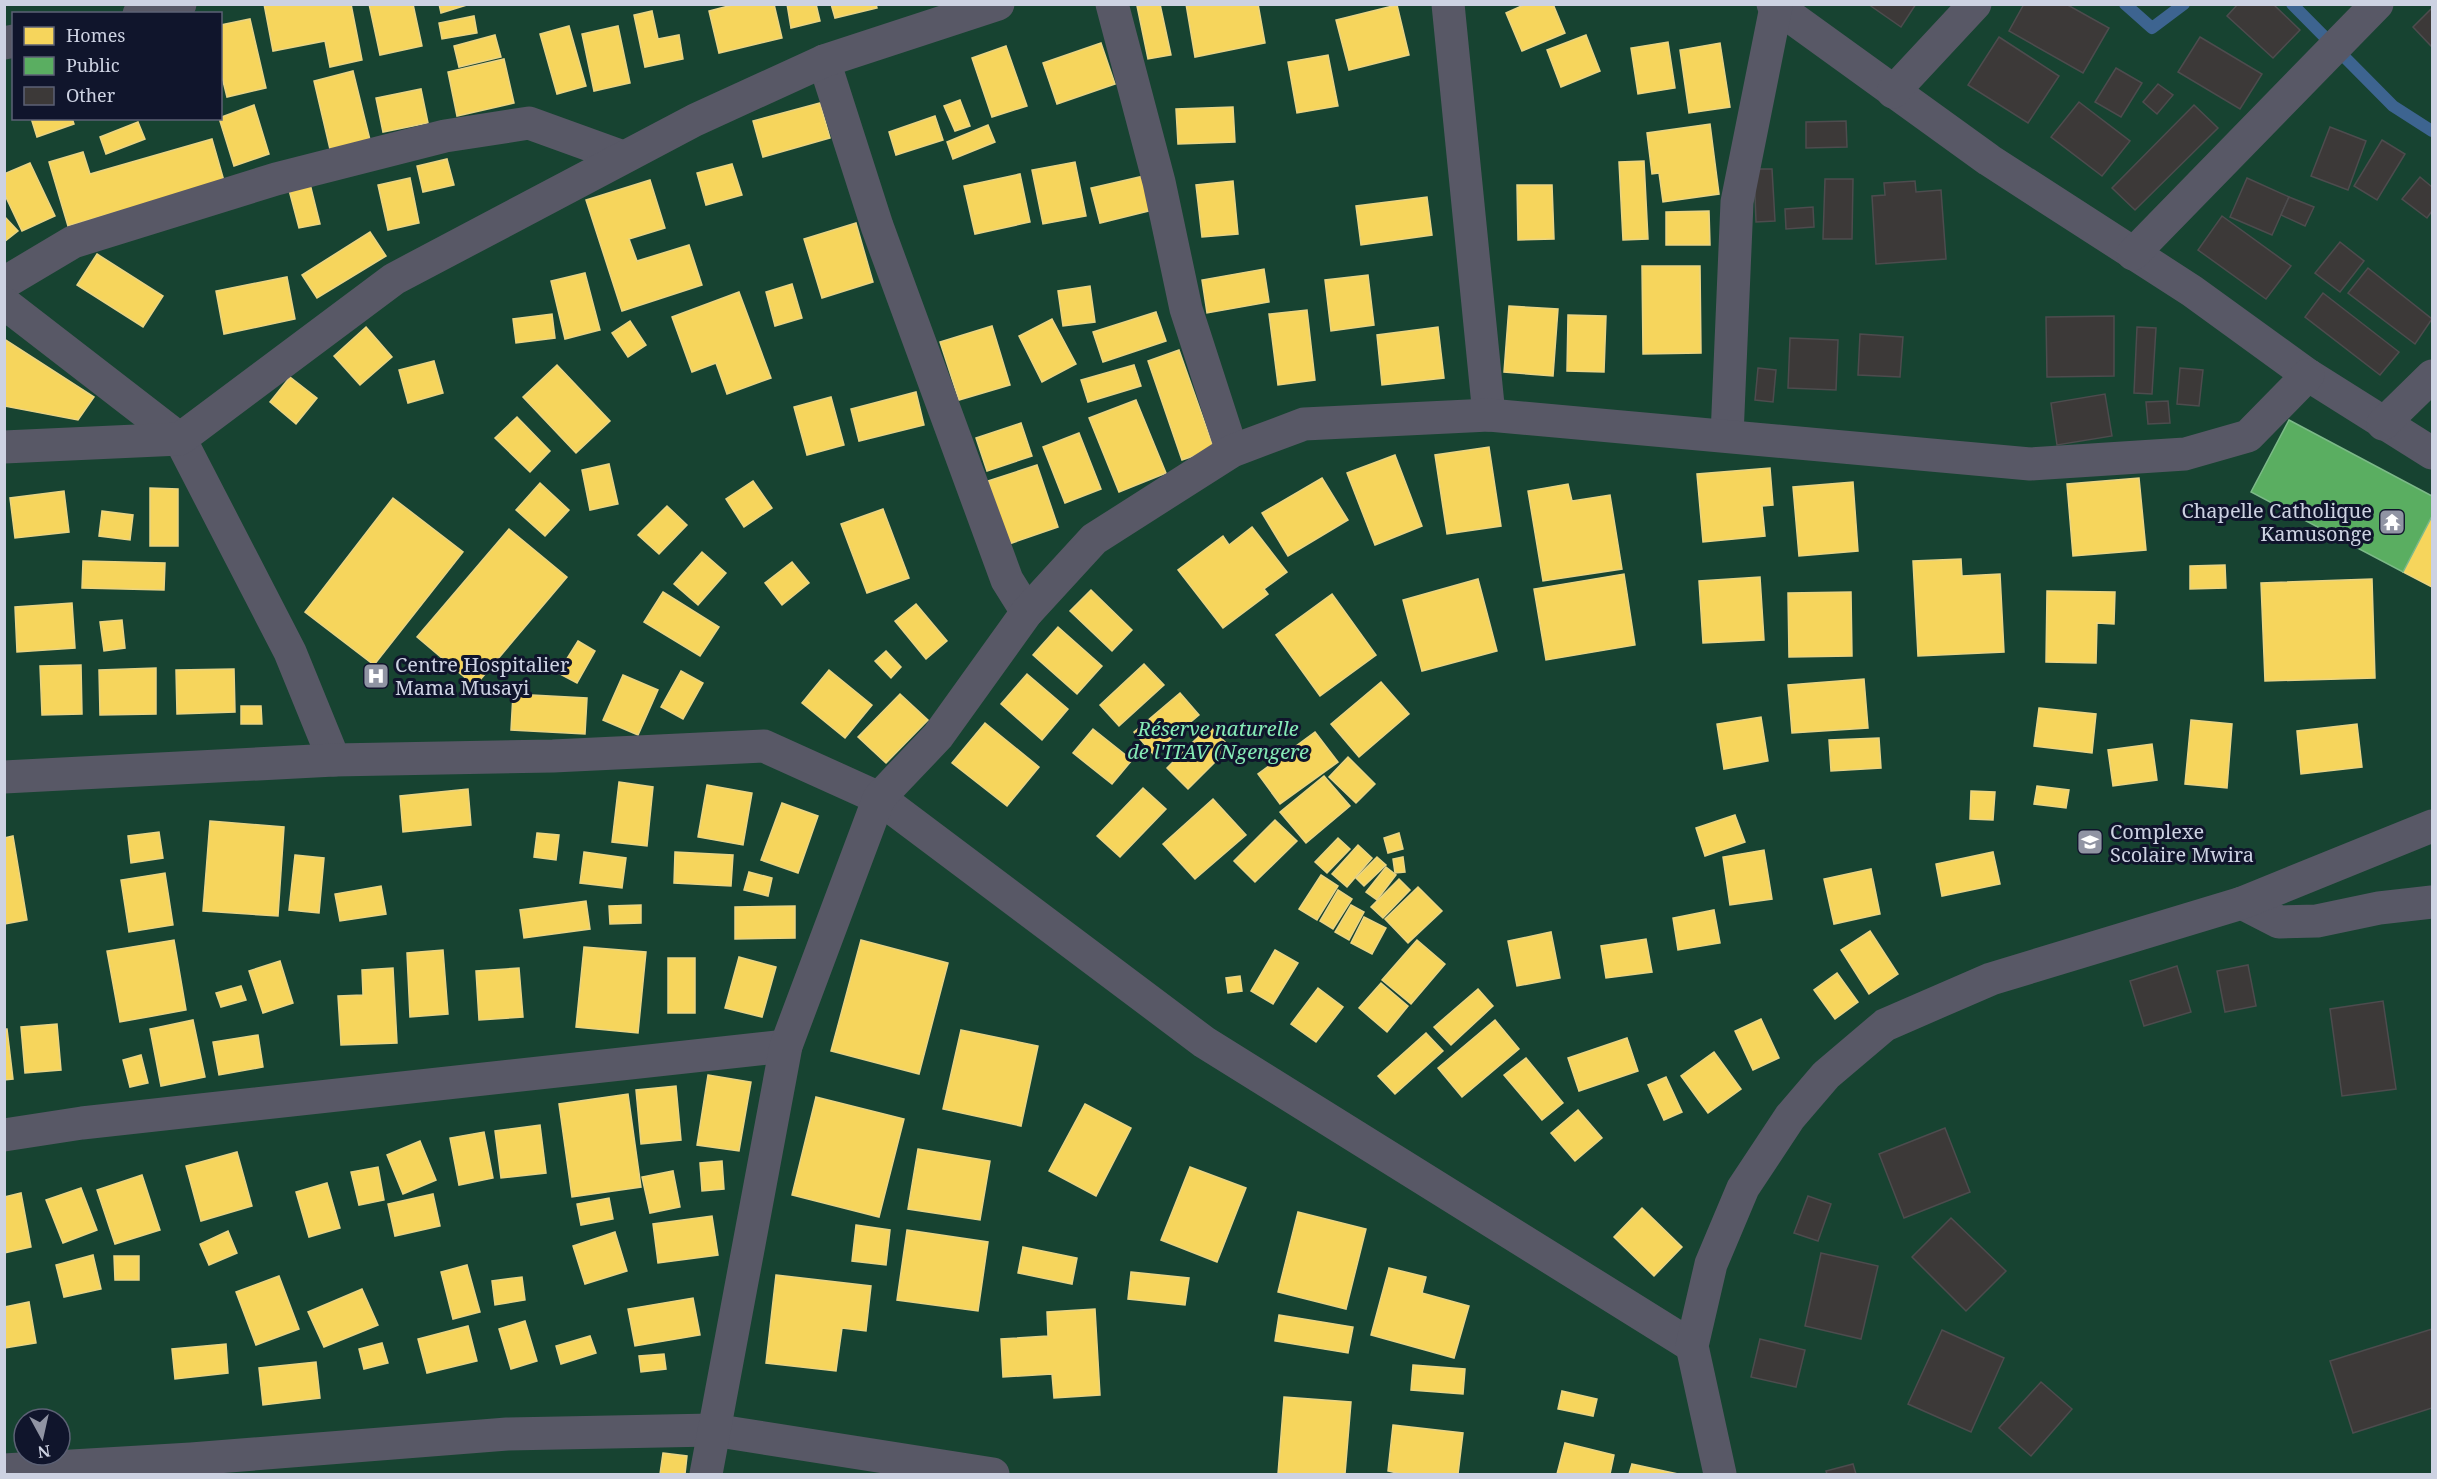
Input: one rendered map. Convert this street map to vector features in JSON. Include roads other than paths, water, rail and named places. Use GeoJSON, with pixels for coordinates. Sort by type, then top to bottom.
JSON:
{"type":"FeatureCollection","features":[{"type":"Feature","properties":{"kind":"street"},"geometry":{"type":"LineString","coordinates":[[147,12],[180,4]]}},
{"type":"Feature","properties":{"kind":"street"},"geometry":{"type":"LineString","coordinates":[[4,447],[180,439],[394,279],[623,157],[695,120],[824,60],[998,4]]}},
{"type":"Feature","properties":{"kind":"street"},"geometry":{"type":"LineString","coordinates":[[1112,4],[1159,182],[1186,309],[1232,451]]}},
{"type":"Feature","properties":{"kind":"street"},"geometry":{"type":"LineString","coordinates":[[1448,4],[1489,415]]}},
{"type":"Feature","properties":{"kind":"street"},"geometry":{"type":"LineString","coordinates":[[1893,92],[1975,4]]}},
{"type":"Feature","properties":{"kind":"street"},"geometry":{"type":"LineString","coordinates":[[2133,254],[2377,4]]}},
{"type":"Feature","properties":{"kind":"street"},"geometry":{"type":"LineString","coordinates":[[1727,436],[1737,202],[1774,6],[1989,160],[2192,291],[2308,375],[2383,424],[2433,453]]}},
{"type":"Feature","properties":{"kind":"street"},"geometry":{"type":"LineString","coordinates":[[824,60],[881,237],[1007,580],[1027,612]]}},
{"type":"Feature","properties":{"kind":"street"},"geometry":{"type":"LineString","coordinates":[[4,282],[73,242],[276,179],[445,136],[529,123],[623,157]]}},
{"type":"Feature","properties":{"kind":"street"},"geometry":{"type":"LineString","coordinates":[[4,303],[180,439],[290,652],[334,760]]}},
{"type":"Feature","properties":{"kind":"street"},"geometry":{"type":"LineString","coordinates":[[706,1474],[786,1046],[879,798],[938,736],[1027,612],[1094,539],[1232,451],[1304,424],[1489,415],[2030,464],[2185,454],[2248,436],[2308,375]]}},
{"type":"Feature","properties":{"kind":"street"},"geometry":{"type":"LineString","coordinates":[[2383,424],[2433,376]]}},
{"type":"Feature","properties":{"kind":"street"},"geometry":{"type":"LineString","coordinates":[[4,777],[334,760],[553,756],[764,746],[879,798],[1204,1042],[1692,1346]]}},
{"type":"Feature","properties":{"kind":"street"},"geometry":{"type":"LineString","coordinates":[[1720,1474],[1692,1346],[1711,1264],[1743,1188],[1790,1117],[1819,1083],[1885,1025],[1991,979],[2242,903],[2433,826]]}},
{"type":"Feature","properties":{"kind":"street"},"geometry":{"type":"LineString","coordinates":[[2242,903],[2279,922],[2317,921],[2379,908],[2433,902]]}},
{"type":"Feature","properties":{"kind":"street"},"geometry":{"type":"LineString","coordinates":[[4,1135],[82,1123],[786,1046]]}},
{"type":"Feature","properties":{"kind":"street"},"geometry":{"type":"LineString","coordinates":[[4,1470],[191,1459],[507,1434],[713,1430],[993,1474]]}},
{"type":"Feature","properties":{"kind":"waterway"},"geometry":{"type":"LineString","coordinates":[[2125,4],[2152,28],[2184,4]]}},
{"type":"Feature","properties":{"kind":"waterway"},"geometry":{"type":"LineString","coordinates":[[2292,4],[2393,106],[2432,131]]}},
{"type":"Feature","properties":{"kind":"place","name":"Chapelle Catholique Kamusonge"},"geometry":{"type":"Point","coordinates":[2392,522]}},
{"type":"Feature","properties":{"kind":"place","name":"Centre Hospitalier Mama Musayi"},"geometry":{"type":"Point","coordinates":[376,676]}},
{"type":"Feature","properties":{"kind":"place","name":"Complexe Scolaire Mwira"},"geometry":{"type":"Point","coordinates":[2090,842]}},
{"type":"Feature","properties":{"kind":"park label","name":"Réserve naturelle de l'ITAV (Ngengere"},"geometry":{"type":"Point","coordinates":[1218,740]}}]}
